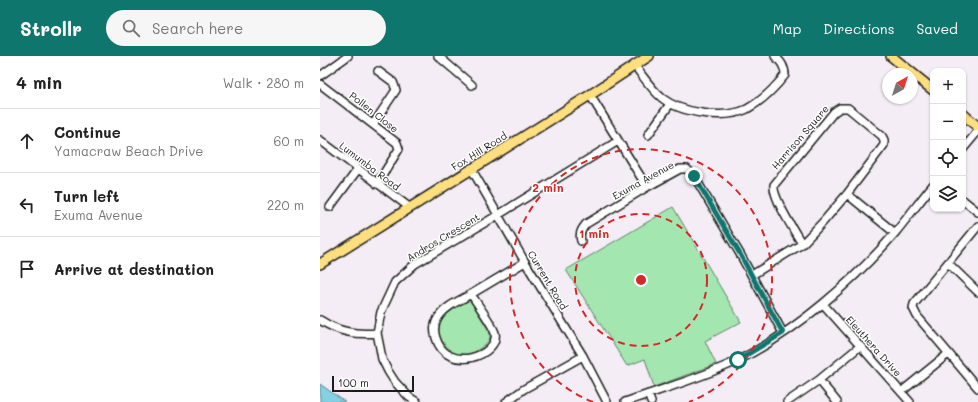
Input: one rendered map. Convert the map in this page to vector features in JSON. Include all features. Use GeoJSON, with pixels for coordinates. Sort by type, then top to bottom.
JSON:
{"type":"FeatureCollection","features":[{"type":"Feature","properties":{"kind":"main road"},"geometry":{"type":"LineString","coordinates":[[891,56],[930,88]]}},
{"type":"Feature","properties":{"kind":"main road","name":"Fox Hill Road"},"geometry":{"type":"LineString","coordinates":[[320,264],[471,168],[590,95],[639,60]]}},
{"type":"Feature","properties":{"kind":"main road"},"geometry":{"type":"LineString","coordinates":[[966,117],[978,127]]}},
{"type":"Feature","properties":{"kind":"street"},"geometry":{"type":"LineString","coordinates":[[320,76],[348,56]]}},
{"type":"Feature","properties":{"kind":"street"},"geometry":{"type":"LineString","coordinates":[[438,56],[472,85]]}},
{"type":"Feature","properties":{"kind":"street"},"geometry":{"type":"LineString","coordinates":[[639,60],[661,97],[670,104],[691,112],[716,114],[745,110],[759,102],[769,93],[785,75],[785,69],[775,56]]}},
{"type":"Feature","properties":{"kind":"street"},"geometry":{"type":"LineString","coordinates":[[374,124],[396,90],[393,82],[378,71]]}},
{"type":"Feature","properties":{"kind":"street","name":"Pollen Close"},"geometry":{"type":"LineString","coordinates":[[320,84],[397,143],[399,149],[377,184]]}},
{"type":"Feature","properties":{"kind":"street"},"geometry":{"type":"LineString","coordinates":[[590,95],[647,187]]}},
{"type":"Feature","properties":{"kind":"street"},"geometry":{"type":"LineString","coordinates":[[648,135],[651,128],[670,104]]}},
{"type":"Feature","properties":{"kind":"street","name":"Harrison Square"},"geometry":{"type":"LineString","coordinates":[[752,275],[802,244],[847,194],[879,153],[885,142],[880,133],[851,110],[842,107],[834,112],[774,185],[774,191],[780,204],[802,244]]}},
{"type":"Feature","properties":{"kind":"street"},"geometry":{"type":"LineString","coordinates":[[966,146],[975,139],[978,131]]}},
{"type":"Feature","properties":{"kind":"street","name":"Lumumba Road"},"geometry":{"type":"LineString","coordinates":[[320,140],[409,208]]}},
{"type":"Feature","properties":{"kind":"street","name":"Andros Crescent"},"geometry":{"type":"LineString","coordinates":[[417,402],[409,397],[395,382],[388,371],[382,359],[377,333],[381,312],[395,282],[415,264],[618,142]]}},
{"type":"Feature","properties":{"kind":"street","name":"Current Road"},"geometry":{"type":"LineString","coordinates":[[471,168],[525,262],[583,356],[607,402]]}},
{"type":"Feature","properties":{"kind":"street"},"geometry":{"type":"LineString","coordinates":[[330,207],[358,169]]}},
{"type":"Feature","properties":{"kind":"street","name":"Exuma Avenue"},"geometry":{"type":"LineString","coordinates":[[581,242],[581,229],[586,224],[680,169],[687,169],[694,176],[752,275],[783,333]]}},
{"type":"Feature","properties":{"kind":"street"},"geometry":{"type":"LineString","coordinates":[[625,402],[738,360],[783,333],[823,304],[855,275],[895,233],[930,189]]}},
{"type":"Feature","properties":{"kind":"street"},"geometry":{"type":"LineString","coordinates":[[847,194],[895,233]]}},
{"type":"Feature","properties":{"kind":"street"},"geometry":{"type":"LineString","coordinates":[[966,202],[978,212]]}},
{"type":"Feature","properties":{"kind":"street"},"geometry":{"type":"LineString","coordinates":[[978,226],[914,304],[913,308],[917,316],[978,388]]}},
{"type":"Feature","properties":{"kind":"street"},"geometry":{"type":"LineString","coordinates":[[471,294],[493,329],[495,338],[492,345],[481,353],[462,360],[451,357],[442,350],[436,340],[435,325],[438,317],[471,294],[525,262]]}},
{"type":"Feature","properties":{"kind":"street"},"geometry":{"type":"LineString","coordinates":[[948,263],[978,292]]}},
{"type":"Feature","properties":{"kind":"street","name":"Eleuthera Drive"},"geometry":{"type":"LineString","coordinates":[[823,304],[910,402]]}},
{"type":"Feature","properties":{"kind":"street"},"geometry":{"type":"LineString","coordinates":[[320,320],[346,332],[361,334],[377,333]]}},
{"type":"Feature","properties":{"kind":"street"},"geometry":{"type":"LineString","coordinates":[[787,402],[819,380],[859,346]]}},
{"type":"Feature","properties":{"kind":"street"},"geometry":{"type":"LineString","coordinates":[[901,392],[948,354]]}},
{"type":"Feature","properties":{"kind":"street"},"geometry":{"type":"LineString","coordinates":[[506,402],[524,389],[583,356]]}},
{"type":"Feature","properties":{"kind":"street"},"geometry":{"type":"LineString","coordinates":[[819,380],[837,402]]}},
{"type":"Feature","properties":{"kind":"street"},"geometry":{"type":"LineString","coordinates":[[648,394],[651,402]]}},
{"type":"Feature","properties":{"kind":"green space"},"geometry":{"type":"Polygon","coordinates":[[[673,207],[741,322],[705,341],[716,364],[654,387],[645,359],[627,366],[566,270],[673,207]]]}},
{"type":"Feature","properties":{"kind":"green space"},"geometry":{"type":"Polygon","coordinates":[[[470,300],[489,331],[490,338],[475,352],[466,355],[459,355],[453,353],[443,345],[440,339],[439,326],[442,320],[451,311],[470,300]]]}},
{"type":"Feature","properties":{"kind":"water"},"geometry":{"type":"Polygon","coordinates":[[[320,384],[345,402],[320,402],[320,384]]]}},
{"type":"Feature","properties":{"kind":"route"},"geometry":{"type":"LineString","coordinates":[[694,176],[740,254],[783,333],[738,360]]}}]}
